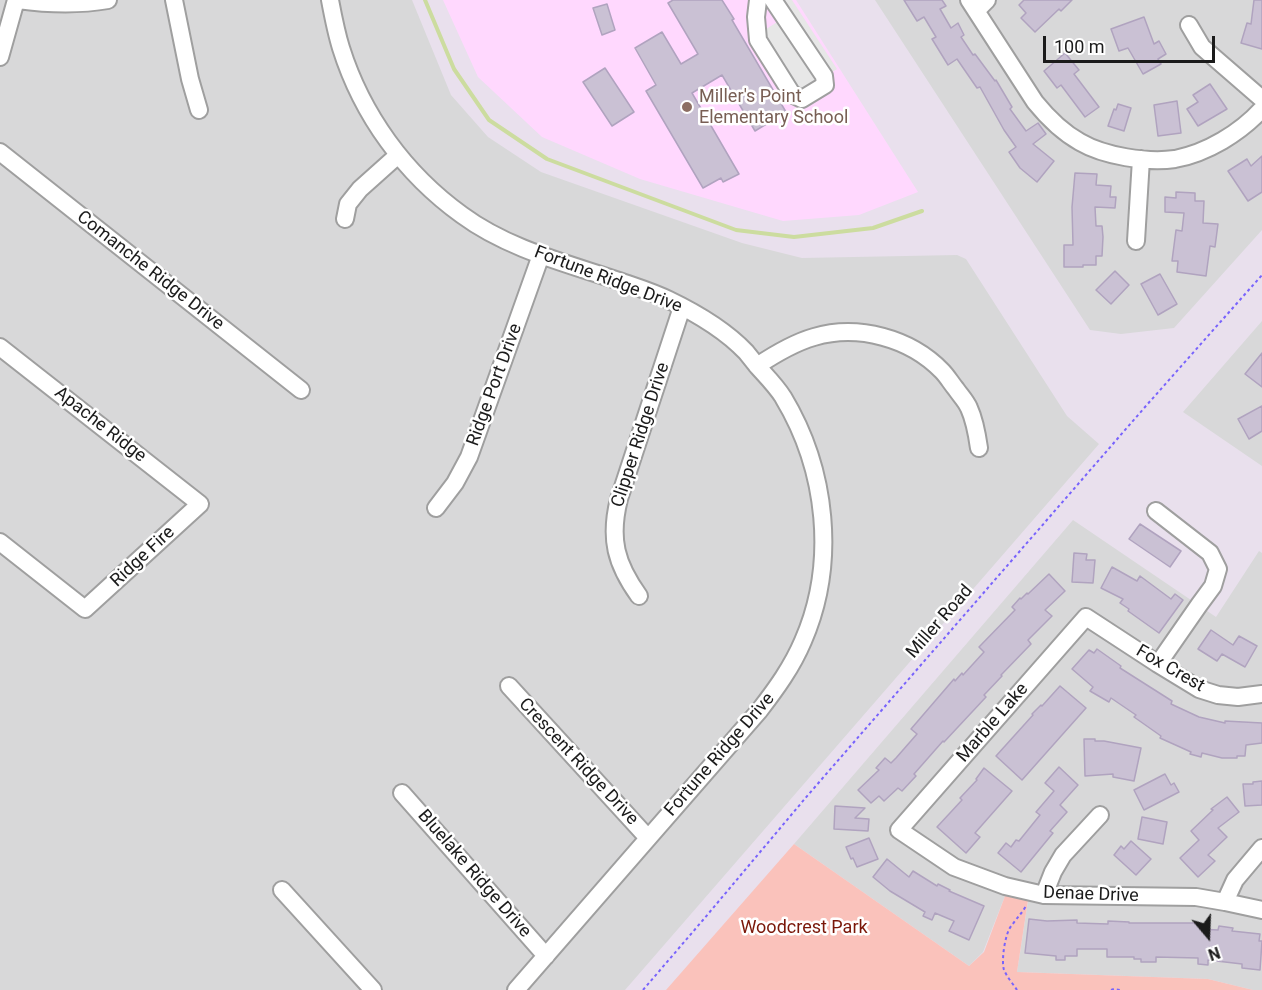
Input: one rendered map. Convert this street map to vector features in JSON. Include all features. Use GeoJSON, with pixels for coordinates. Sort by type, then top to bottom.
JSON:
{"type":"FeatureCollection","features":[{"type":"Feature","properties":{"kind":"street"},"geometry":{"type":"LineString","coordinates":[[0,57],[17,0],[37,3],[75,3],[108,0]]}},
{"type":"Feature","properties":{"kind":"street"},"geometry":{"type":"LineString","coordinates":[[174,0],[190,79],[199,110]]}},
{"type":"Feature","properties":{"kind":"street","name":"Fortune Ridge Drive"},"geometry":{"type":"LineString","coordinates":[[330,0],[340,46],[353,82],[381,132],[413,173],[462,216],[498,238],[669,299],[724,333],[746,352],[782,395],[796,420],[816,474],[823,530],[819,591],[803,641],[792,664],[759,711],[516,990]]}},
{"type":"Feature","properties":{"kind":"street"},"geometry":{"type":"LineString","coordinates":[[758,0],[756,17],[758,40],[792,94],[802,99],[825,85],[824,76],[772,0]]}},
{"type":"Feature","properties":{"kind":"street"},"geometry":{"type":"LineString","coordinates":[[977,4],[1035,102],[1057,125],[1082,143],[1094,148],[1141,159],[1174,159],[1204,150],[1227,138],[1262,109]]}},
{"type":"Feature","properties":{"kind":"street"},"geometry":{"type":"LineString","coordinates":[[1190,26],[1202,47],[1262,99]]}},
{"type":"Feature","properties":{"kind":"street","name":"Comanche Ridge Drive"},"geometry":{"type":"LineString","coordinates":[[0,152],[301,390]]}},
{"type":"Feature","properties":{"kind":"street"},"geometry":{"type":"LineString","coordinates":[[345,219],[348,204],[360,189],[398,155]]}},
{"type":"Feature","properties":{"kind":"street"},"geometry":{"type":"LineString","coordinates":[[1136,241],[1141,159]]}},
{"type":"Feature","properties":{"kind":"street","name":"Ridge Port Drive"},"geometry":{"type":"LineString","coordinates":[[436,508],[455,483],[469,457],[541,255]]}},
{"type":"Feature","properties":{"kind":"street","name":"Clipper Ridge Drive"},"geometry":{"type":"LineString","coordinates":[[639,596],[629,582],[620,561],[615,539],[615,517],[682,307]]}},
{"type":"Feature","properties":{"kind":"street"},"geometry":{"type":"LineString","coordinates":[[757,366],[790,346],[816,336],[843,332],[884,337],[922,355],[943,372],[968,406],[976,426],[979,448]]}},
{"type":"Feature","properties":{"kind":"street","name":"Apache Ridge"},"geometry":{"type":"LineString","coordinates":[[0,346],[200,504]]}},
{"type":"Feature","properties":{"kind":"street","name":"Ridge Fire"},"geometry":{"type":"LineString","coordinates":[[0,542],[86,609],[200,504]]}},
{"type":"Feature","properties":{"kind":"street"},"geometry":{"type":"LineString","coordinates":[[1156,511],[1210,553],[1218,569],[1214,586],[1158,664]]}},
{"type":"Feature","properties":{"kind":"street","name":"Fox Crest"},"geometry":{"type":"LineString","coordinates":[[1086,617],[1199,689],[1218,695],[1238,697],[1262,694]]}},
{"type":"Feature","properties":{"kind":"street","name":"Marble Lake"},"geometry":{"type":"LineString","coordinates":[[899,830],[1086,617]]}},
{"type":"Feature","properties":{"kind":"street","name":"Crescent Ridge Drive"},"geometry":{"type":"LineString","coordinates":[[509,686],[648,838]]}},
{"type":"Feature","properties":{"kind":"street","name":"Bluelake Ridge Drive"},"geometry":{"type":"LineString","coordinates":[[402,793],[546,956]]}},
{"type":"Feature","properties":{"kind":"street"},"geometry":{"type":"LineString","coordinates":[[1037,893],[1063,855],[1100,815]]}},
{"type":"Feature","properties":{"kind":"street","name":"Denae Drive"},"geometry":{"type":"LineString","coordinates":[[899,830],[954,867],[1005,886],[1037,893],[1196,897],[1262,910]]}},
{"type":"Feature","properties":{"kind":"street"},"geometry":{"type":"LineString","coordinates":[[1225,902],[1235,880],[1262,848]]}},
{"type":"Feature","properties":{"kind":"street"},"geometry":{"type":"LineString","coordinates":[[282,890],[373,990]]}},
{"type":"Feature","properties":{"kind":"path","name":"Miller Road"},"geometry":{"type":"LineString","coordinates":[[643,990],[808,795],[1262,275]]}},
{"type":"Feature","properties":{"kind":"path"},"geometry":{"type":"LineString","coordinates":[[1017,990],[1004,969],[1007,932],[1037,893]]}},
{"type":"Feature","properties":{"kind":"path"},"geometry":{"type":"LineString","coordinates":[[1111,990],[1120,990]]}},
{"type":"Feature","properties":{"kind":"shaded area"},"geometry":{"type":"Polygon","coordinates":[[[0,0],[412,0],[451,95],[488,137],[541,172],[742,243],[802,258],[957,255],[966,259],[1067,416],[1099,444],[625,990],[0,990],[0,0]]]}},
{"type":"Feature","properties":{"kind":"shaded area","name":"Miller's Point Elementary School"},"geometry":{"type":"Polygon","coordinates":[[[443,0],[796,0],[918,192],[859,215],[783,221],[640,179],[542,137],[478,77],[443,0]]]}},
{"type":"Feature","properties":{"kind":"shaded area"},"geometry":{"type":"Polygon","coordinates":[[[778,0],[792,0],[837,69],[799,93],[760,33],[788,15],[778,0]]]}},
{"type":"Feature","properties":{"kind":"shaded area"},"geometry":{"type":"Polygon","coordinates":[[[875,0],[1262,0],[1262,230],[1174,328],[1121,334],[1090,330],[875,0]]]}},
{"type":"Feature","properties":{"kind":"shaded area"},"geometry":{"type":"Polygon","coordinates":[[[1262,321],[1262,466],[1183,412],[1262,321]]]}},
{"type":"Feature","properties":{"kind":"shaded area"},"geometry":{"type":"Polygon","coordinates":[[[1073,520],[1216,617],[1259,551],[1262,553],[1262,990],[1208,979],[1017,972],[1028,901],[1005,896],[983,952],[969,966],[794,844],[1073,520]]]}},
{"type":"Feature","properties":{"kind":"green space","name":"Woodcrest Park"},"geometry":{"type":"Polygon","coordinates":[[[794,844],[969,966],[984,952],[1005,896],[1028,900],[1017,972],[1208,979],[1253,990],[666,990],[794,844]]]}},
{"type":"Feature","properties":{"kind":"building"},"geometry":{"type":"Polygon","coordinates":[[[673,0],[722,0],[786,112],[755,131],[722,75],[692,93],[739,174],[723,182],[721,178],[703,188],[646,91],[656,85],[635,48],[662,32],[681,64],[698,54],[668,3],[673,0]]]}},
{"type":"Feature","properties":{"kind":"building"},"geometry":{"type":"Polygon","coordinates":[[[904,0],[942,0],[946,6],[940,9],[951,28],[958,23],[964,35],[961,37],[973,55],[975,54],[996,80],[1012,107],[1010,109],[1026,131],[1038,123],[1046,134],[1033,144],[1054,161],[1037,182],[1020,168],[1009,152],[1016,147],[980,87],[977,88],[957,59],[948,65],[932,39],[936,37],[924,17],[917,21],[904,0]]]}},
{"type":"Feature","properties":{"kind":"building"},"geometry":{"type":"Polygon","coordinates":[[[1024,0],[1072,0],[1035,32],[1021,18],[1026,13],[1019,5],[1024,0]]]}},
{"type":"Feature","properties":{"kind":"building"},"geometry":{"type":"Polygon","coordinates":[[[1254,0],[1262,0],[1262,49],[1241,43],[1247,23],[1251,24],[1254,0]]]}},
{"type":"Feature","properties":{"kind":"building"},"geometry":{"type":"Polygon","coordinates":[[[607,4],[615,30],[602,35],[593,8],[607,4]]]}},
{"type":"Feature","properties":{"kind":"building"},"geometry":{"type":"Polygon","coordinates":[[[1144,17],[1154,44],[1159,41],[1166,54],[1158,59],[1161,64],[1143,74],[1128,48],[1119,51],[1111,29],[1144,17]]]}},
{"type":"Feature","properties":{"kind":"building"},"geometry":{"type":"Polygon","coordinates":[[[1065,53],[1079,70],[1074,74],[1099,107],[1085,117],[1061,85],[1057,88],[1044,71],[1065,53]]]}},
{"type":"Feature","properties":{"kind":"building"},"geometry":{"type":"Polygon","coordinates":[[[605,68],[634,112],[612,126],[583,82],[605,68]]]}},
{"type":"Feature","properties":{"kind":"building"},"geometry":{"type":"Polygon","coordinates":[[[1210,84],[1227,109],[1198,126],[1187,109],[1198,102],[1193,95],[1210,84]]]}},
{"type":"Feature","properties":{"kind":"building"},"geometry":{"type":"Polygon","coordinates":[[[1177,101],[1181,133],[1158,136],[1154,105],[1177,101]]]}},
{"type":"Feature","properties":{"kind":"building"},"geometry":{"type":"Polygon","coordinates":[[[1118,104],[1131,108],[1124,131],[1108,126],[1118,104]]]}},
{"type":"Feature","properties":{"kind":"building"},"geometry":{"type":"Polygon","coordinates":[[[1262,156],[1262,192],[1248,201],[1228,171],[1247,159],[1251,166],[1262,156]]]}},
{"type":"Feature","properties":{"kind":"building"},"geometry":{"type":"Polygon","coordinates":[[[1075,173],[1097,174],[1096,185],[1111,186],[1110,197],[1116,197],[1115,208],[1095,207],[1096,226],[1102,226],[1103,237],[1102,256],[1096,256],[1096,265],[1064,267],[1064,245],[1073,245],[1072,207],[1075,173]]]}},
{"type":"Feature","properties":{"kind":"building"},"geometry":{"type":"Polygon","coordinates":[[[1176,192],[1195,193],[1195,201],[1204,201],[1203,223],[1218,224],[1215,247],[1210,246],[1206,276],[1177,272],[1178,261],[1172,261],[1176,230],[1182,231],[1184,213],[1165,212],[1165,197],[1176,198],[1176,192]]]}},
{"type":"Feature","properties":{"kind":"building"},"geometry":{"type":"Polygon","coordinates":[[[1115,271],[1129,285],[1111,304],[1096,290],[1115,271]]]}},
{"type":"Feature","properties":{"kind":"building"},"geometry":{"type":"Polygon","coordinates":[[[1160,274],[1177,304],[1158,315],[1141,284],[1160,274]]]}},
{"type":"Feature","properties":{"kind":"building"},"geometry":{"type":"Polygon","coordinates":[[[1262,353],[1262,387],[1245,374],[1262,353]]]}},
{"type":"Feature","properties":{"kind":"building"},"geometry":{"type":"Polygon","coordinates":[[[1262,406],[1262,431],[1249,439],[1238,419],[1262,406]]]}},
{"type":"Feature","properties":{"kind":"building"},"geometry":{"type":"Polygon","coordinates":[[[1140,524],[1181,551],[1170,567],[1129,539],[1140,524]]]}},
{"type":"Feature","properties":{"kind":"building"},"geometry":{"type":"Polygon","coordinates":[[[1074,553],[1087,554],[1086,560],[1095,560],[1093,583],[1072,582],[1074,553]]]}},
{"type":"Feature","properties":{"kind":"building"},"geometry":{"type":"Polygon","coordinates":[[[1112,567],[1137,581],[1140,576],[1171,599],[1175,594],[1183,600],[1159,633],[1128,611],[1129,609],[1120,603],[1123,599],[1101,588],[1112,567]]]}},
{"type":"Feature","properties":{"kind":"building"},"geometry":{"type":"Polygon","coordinates":[[[1049,574],[1065,591],[1045,610],[1052,616],[1028,640],[1031,644],[984,695],[986,697],[914,774],[916,776],[902,791],[898,788],[884,801],[879,796],[871,803],[858,790],[879,770],[876,768],[885,758],[891,763],[896,758],[917,734],[911,729],[954,679],[955,681],[962,673],[963,675],[984,652],[979,647],[1015,610],[1012,607],[1049,574]]]}},
{"type":"Feature","properties":{"kind":"building"},"geometry":{"type":"Polygon","coordinates":[[[1211,630],[1233,645],[1239,636],[1257,646],[1245,667],[1222,654],[1217,661],[1198,649],[1211,630]]]}},
{"type":"Feature","properties":{"kind":"building"},"geometry":{"type":"Polygon","coordinates":[[[1097,649],[1121,666],[1120,668],[1172,701],[1171,704],[1199,717],[1225,723],[1225,721],[1262,723],[1262,743],[1246,745],[1245,756],[1237,756],[1237,758],[1222,758],[1202,753],[1201,757],[1190,754],[1191,752],[1160,738],[1161,736],[1134,717],[1136,715],[1111,698],[1109,702],[1090,691],[1093,687],[1072,669],[1089,650],[1094,653],[1097,649]]]}},
{"type":"Feature","properties":{"kind":"building"},"geometry":{"type":"Polygon","coordinates":[[[1060,686],[1086,708],[1022,780],[996,756],[1060,686]]]}},
{"type":"Feature","properties":{"kind":"building"},"geometry":{"type":"Polygon","coordinates":[[[1084,739],[1141,748],[1134,781],[1113,777],[1113,774],[1085,776],[1084,739]]]}},
{"type":"Feature","properties":{"kind":"building"},"geometry":{"type":"Polygon","coordinates":[[[1059,767],[1078,785],[1060,805],[1067,812],[1050,831],[1053,833],[1021,872],[998,853],[1006,843],[1011,847],[1016,840],[1019,841],[1040,815],[1036,812],[1054,791],[1045,783],[1059,767]]]}},
{"type":"Feature","properties":{"kind":"building"},"geometry":{"type":"Polygon","coordinates":[[[984,768],[1012,791],[975,833],[980,837],[966,853],[937,827],[962,800],[960,798],[977,780],[984,768]]]}},
{"type":"Feature","properties":{"kind":"building"},"geometry":{"type":"Polygon","coordinates":[[[1165,774],[1171,785],[1174,783],[1179,792],[1144,810],[1134,790],[1165,774]]]}},
{"type":"Feature","properties":{"kind":"building"},"geometry":{"type":"Polygon","coordinates":[[[1262,781],[1262,805],[1245,806],[1243,784],[1262,781]]]}},
{"type":"Feature","properties":{"kind":"building"},"geometry":{"type":"Polygon","coordinates":[[[1227,797],[1239,812],[1218,828],[1227,837],[1208,855],[1215,861],[1198,877],[1180,858],[1199,840],[1191,831],[1213,810],[1211,809],[1227,797]]]}},
{"type":"Feature","properties":{"kind":"building"},"geometry":{"type":"Polygon","coordinates":[[[835,806],[865,808],[855,818],[869,819],[868,831],[834,829],[835,806]]]}},
{"type":"Feature","properties":{"kind":"building"},"geometry":{"type":"Polygon","coordinates":[[[1142,817],[1167,822],[1163,844],[1138,839],[1142,817]]]}},
{"type":"Feature","properties":{"kind":"building"},"geometry":{"type":"Polygon","coordinates":[[[869,838],[878,859],[857,867],[846,847],[869,838]]]}},
{"type":"Feature","properties":{"kind":"building"},"geometry":{"type":"Polygon","coordinates":[[[1131,841],[1151,859],[1136,875],[1114,855],[1121,846],[1124,849],[1131,841]]]}},
{"type":"Feature","properties":{"kind":"building"},"geometry":{"type":"Polygon","coordinates":[[[887,859],[909,877],[913,871],[937,886],[938,884],[984,906],[969,940],[949,931],[954,921],[935,913],[932,920],[923,916],[925,912],[890,891],[873,877],[887,859]]]}},
{"type":"Feature","properties":{"kind":"building"},"geometry":{"type":"Polygon","coordinates":[[[1029,919],[1077,920],[1077,923],[1108,924],[1108,921],[1200,923],[1200,929],[1218,930],[1219,926],[1233,928],[1232,931],[1260,934],[1259,941],[1262,941],[1260,970],[1242,968],[1242,964],[1208,960],[1208,965],[1198,964],[1198,958],[1156,957],[1156,962],[1141,962],[1141,959],[1134,959],[1134,957],[1107,957],[1107,949],[1077,949],[1077,956],[1065,956],[1065,960],[1056,960],[1056,956],[1025,953],[1029,919]]]}},
{"type":"Feature","properties":{"kind":"waterway"},"geometry":{"type":"LineString","coordinates":[[425,0],[454,69],[489,120],[547,159],[736,230],[794,237],[873,228],[922,211]]}},
{"type":"Feature","properties":{"kind":"place","name":"Miller's Point Elementary School"},"geometry":{"type":"Point","coordinates":[687,107]}}]}
